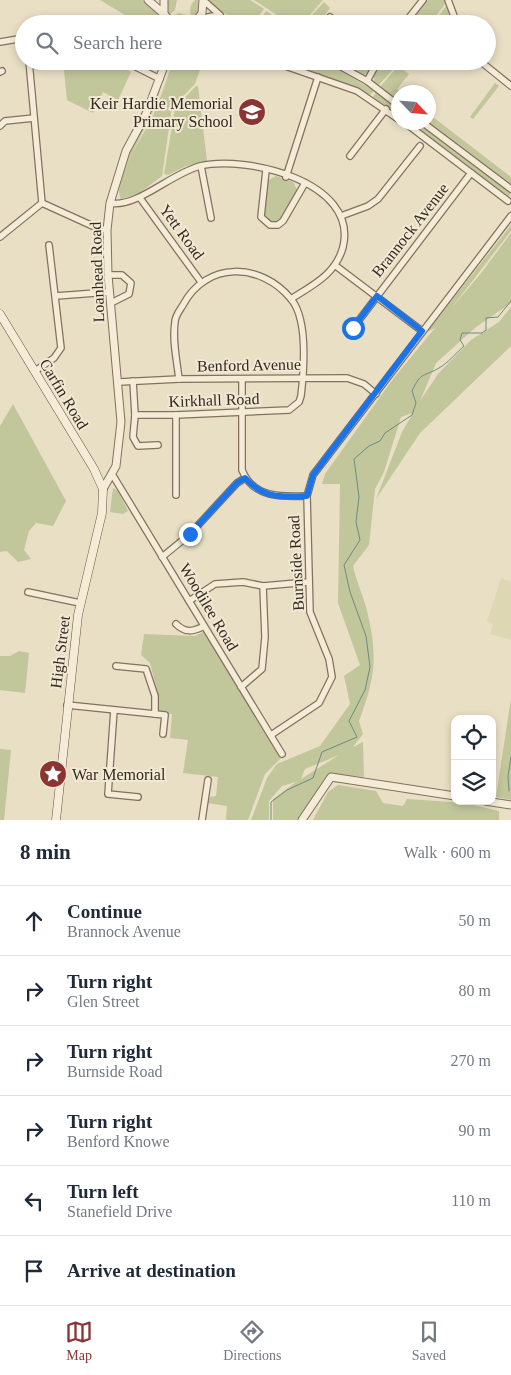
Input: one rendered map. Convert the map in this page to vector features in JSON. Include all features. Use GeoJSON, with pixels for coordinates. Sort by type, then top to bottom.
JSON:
{"type":"FeatureCollection","features":[{"type":"Feature","properties":{"kind":"main road","name":"Carfin Road"},"geometry":{"type":"LineString","coordinates":[[0,314],[94,469],[103,489]]}},
{"type":"Feature","properties":{"kind":"main road","name":"High Street"},"geometry":{"type":"LineString","coordinates":[[56,820],[67,705],[80,603],[102,513],[103,489]]}},
{"type":"Feature","properties":{"kind":"street"},"geometry":{"type":"LineString","coordinates":[[148,0],[164,14]]}},
{"type":"Feature","properties":{"kind":"street"},"geometry":{"type":"LineString","coordinates":[[164,0],[164,14]]}},
{"type":"Feature","properties":{"kind":"street"},"geometry":{"type":"LineString","coordinates":[[203,0],[220,15]]}},
{"type":"Feature","properties":{"kind":"street"},"geometry":{"type":"LineString","coordinates":[[201,15],[203,0]]}},
{"type":"Feature","properties":{"kind":"street"},"geometry":{"type":"LineString","coordinates":[[411,15],[423,0]]}},
{"type":"Feature","properties":{"kind":"street"},"geometry":{"type":"LineString","coordinates":[[448,0],[454,15]]}},
{"type":"Feature","properties":{"kind":"street"},"geometry":{"type":"LineString","coordinates":[[0,42],[15,40]]}},
{"type":"Feature","properties":{"kind":"street"},"geometry":{"type":"LineString","coordinates":[[30,70],[42,203]]}},
{"type":"Feature","properties":{"kind":"street"},"geometry":{"type":"LineString","coordinates":[[142,70],[160,79]]}},
{"type":"Feature","properties":{"kind":"street","name":"Loanhead Road"},"geometry":{"type":"LineString","coordinates":[[103,489],[116,466],[120,435],[119,382],[109,292],[106,230],[110,203],[126,152],[146,114],[163,70]]}},
{"type":"Feature","properties":{"kind":"street"},"geometry":{"type":"LineString","coordinates":[[297,70],[356,91],[391,113]]}},
{"type":"Feature","properties":{"kind":"street"},"geometry":{"type":"LineString","coordinates":[[347,70],[366,81],[391,100]]}},
{"type":"Feature","properties":{"kind":"street"},"geometry":{"type":"LineString","coordinates":[[366,81],[373,70]]}},
{"type":"Feature","properties":{"kind":"street"},"geometry":{"type":"LineString","coordinates":[[491,70],[511,86]]}},
{"type":"Feature","properties":{"kind":"street"},"geometry":{"type":"LineString","coordinates":[[286,176],[318,77]]}},
{"type":"Feature","properties":{"kind":"street"},"geometry":{"type":"LineString","coordinates":[[350,156],[386,109]]}},
{"type":"Feature","properties":{"kind":"street"},"geometry":{"type":"LineString","coordinates":[[0,126],[5,121],[34,118]]}},
{"type":"Feature","properties":{"kind":"street"},"geometry":{"type":"LineString","coordinates":[[415,130],[508,201]]}},
{"type":"Feature","properties":{"kind":"street"},"geometry":{"type":"LineString","coordinates":[[433,130],[511,189]]}},
{"type":"Feature","properties":{"kind":"street"},"geometry":{"type":"LineString","coordinates":[[341,216],[368,206],[378,199],[420,146]]}},
{"type":"Feature","properties":{"kind":"street"},"geometry":{"type":"LineString","coordinates":[[110,203],[128,203],[140,198],[174,176],[201,166],[235,163],[286,176],[316,188],[332,200],[341,216],[344,229],[343,246],[336,266],[326,276],[291,299]]}},
{"type":"Feature","properties":{"kind":"street"},"geometry":{"type":"LineString","coordinates":[[201,166],[211,218]]}},
{"type":"Feature","properties":{"kind":"street"},"geometry":{"type":"LineString","coordinates":[[266,170],[261,216],[270,225],[278,225],[283,221],[305,183]]}},
{"type":"Feature","properties":{"kind":"street","name":"Brannock Avenue"},"geometry":{"type":"LineString","coordinates":[[353,328],[472,173]]}},
{"type":"Feature","properties":{"kind":"street","name":"Yett Road"},"geometry":{"type":"LineString","coordinates":[[140,198],[201,282]]}},
{"type":"Feature","properties":{"kind":"street"},"geometry":{"type":"LineString","coordinates":[[42,203],[97,228],[106,230]]}},
{"type":"Feature","properties":{"kind":"street"},"geometry":{"type":"LineString","coordinates":[[0,237],[42,203]]}},
{"type":"Feature","properties":{"kind":"street","name":"Burnside Road"},"geometry":{"type":"LineString","coordinates":[[271,735],[319,703],[332,677],[330,660],[310,612],[307,496],[313,475],[511,216]]}},
{"type":"Feature","properties":{"kind":"street"},"geometry":{"type":"LineString","coordinates":[[35,371],[54,358],[62,348],[49,245]]}},
{"type":"Feature","properties":{"kind":"street"},"geometry":{"type":"LineString","coordinates":[[336,266],[422,331]]}},
{"type":"Feature","properties":{"kind":"street"},"geometry":{"type":"LineString","coordinates":[[179,379],[175,320],[187,296],[201,282],[215,275],[242,270],[264,277],[291,299],[300,318],[304,354],[302,378]]}},
{"type":"Feature","properties":{"kind":"street"},"geometry":{"type":"LineString","coordinates":[[108,275],[122,275],[131,283],[129,294],[111,303]]}},
{"type":"Feature","properties":{"kind":"street"},"geometry":{"type":"LineString","coordinates":[[56,296],[109,292]]}},
{"type":"Feature","properties":{"kind":"street","name":"Kirkhall Road"},"geometry":{"type":"LineString","coordinates":[[135,415],[176,416],[288,410],[299,402],[302,378]]}},
{"type":"Feature","properties":{"kind":"street","name":"Benford Avenue"},"geometry":{"type":"LineString","coordinates":[[119,382],[179,379],[347,378],[364,384],[376,394]]}},
{"type":"Feature","properties":{"kind":"street"},"geometry":{"type":"LineString","coordinates":[[242,380],[242,470],[245,478],[261,492],[281,497],[307,496]]}},
{"type":"Feature","properties":{"kind":"street"},"geometry":{"type":"LineString","coordinates":[[133,381],[135,415],[133,437],[138,446],[158,444]]}},
{"type":"Feature","properties":{"kind":"street"},"geometry":{"type":"LineString","coordinates":[[176,416],[176,495]]}},
{"type":"Feature","properties":{"kind":"street","name":"Woodilee Road"},"geometry":{"type":"LineString","coordinates":[[112,474],[282,754]]}},
{"type":"Feature","properties":{"kind":"street"},"geometry":{"type":"LineString","coordinates":[[162,557],[190,534],[237,483],[245,478]]}},
{"type":"Feature","properties":{"kind":"street"},"geometry":{"type":"LineString","coordinates":[[189,601],[215,584],[243,582],[263,586],[309,582]]}},
{"type":"Feature","properties":{"kind":"street"},"geometry":{"type":"LineString","coordinates":[[241,687],[262,669],[265,637],[263,586]]}},
{"type":"Feature","properties":{"kind":"street"},"geometry":{"type":"LineString","coordinates":[[28,592],[80,603]]}},
{"type":"Feature","properties":{"kind":"street"},"geometry":{"type":"LineString","coordinates":[[176,624],[182,630],[194,632],[204,626]]}},
{"type":"Feature","properties":{"kind":"street"},"geometry":{"type":"LineString","coordinates":[[116,666],[146,669],[155,696],[154,714]]}},
{"type":"Feature","properties":{"kind":"street"},"geometry":{"type":"LineString","coordinates":[[67,705],[165,715],[163,734]]}},
{"type":"Feature","properties":{"kind":"street"},"geometry":{"type":"LineString","coordinates":[[114,710],[108,794],[138,796]]}},
{"type":"Feature","properties":{"kind":"street"},"geometry":{"type":"LineString","coordinates":[[302,820],[331,777],[451,795]]}},
{"type":"Feature","properties":{"kind":"street"},"geometry":{"type":"LineString","coordinates":[[202,820],[208,780]]}},
{"type":"Feature","properties":{"kind":"street"},"geometry":{"type":"LineString","coordinates":[[496,803],[511,805]]}},
{"type":"Feature","properties":{"kind":"shaded area"},"geometry":{"type":"Polygon","coordinates":[[[501,578],[511,582],[511,640],[490,634],[493,624],[487,621],[501,578]]]}},
{"type":"Feature","properties":{"kind":"green space"},"geometry":{"type":"Polygon","coordinates":[[[100,0],[142,0],[148,3],[158,15],[126,15],[100,0]]]}},
{"type":"Feature","properties":{"kind":"green space"},"geometry":{"type":"Polygon","coordinates":[[[168,0],[177,0],[175,10],[169,15],[167,9],[168,0]]]}},
{"type":"Feature","properties":{"kind":"green space"},"geometry":{"type":"Polygon","coordinates":[[[195,0],[198,0],[198,12],[196,15],[191,14],[192,4],[195,0]]]}},
{"type":"Feature","properties":{"kind":"green space"},"geometry":{"type":"Polygon","coordinates":[[[208,0],[250,0],[264,9],[259,15],[229,15],[213,6],[208,0]]]}},
{"type":"Feature","properties":{"kind":"green space"},"geometry":{"type":"Polygon","coordinates":[[[254,0],[323,0],[310,15],[277,15],[254,0]]]}},
{"type":"Feature","properties":{"kind":"green space"},"geometry":{"type":"Polygon","coordinates":[[[428,0],[444,0],[445,4],[437,15],[415,15],[428,0]]]}},
{"type":"Feature","properties":{"kind":"green space"},"geometry":{"type":"Polygon","coordinates":[[[324,2],[330,8],[325,15],[312,15],[324,2]]]}},
{"type":"Feature","properties":{"kind":"green space"},"geometry":{"type":"Polygon","coordinates":[[[446,6],[449,15],[440,15],[446,6]]]}},
{"type":"Feature","properties":{"kind":"green space"},"geometry":{"type":"Polygon","coordinates":[[[266,11],[272,15],[264,15],[266,11]]]}},
{"type":"Feature","properties":{"kind":"green space"},"geometry":{"type":"Polygon","coordinates":[[[64,70],[128,70],[131,72],[118,100],[103,92],[93,113],[67,100],[64,70]]]}},
{"type":"Feature","properties":{"kind":"green space"},"geometry":{"type":"Polygon","coordinates":[[[166,70],[155,107],[126,166],[130,152],[151,113],[166,70]]]}},
{"type":"Feature","properties":{"kind":"green space"},"geometry":{"type":"Polygon","coordinates":[[[170,70],[200,70],[195,84],[172,107],[162,176],[138,194],[121,199],[119,191],[125,169],[154,113],[170,70]]]}},
{"type":"Feature","properties":{"kind":"green space"},"geometry":{"type":"Polygon","coordinates":[[[305,70],[340,70],[374,91],[370,95],[345,83],[305,70]]]}},
{"type":"Feature","properties":{"kind":"green space"},"geometry":{"type":"Polygon","coordinates":[[[354,70],[370,70],[363,75],[354,70]]]}},
{"type":"Feature","properties":{"kind":"green space"},"geometry":{"type":"Polygon","coordinates":[[[378,70],[392,70],[378,86],[374,82],[378,70]]]}},
{"type":"Feature","properties":{"kind":"green space"},"geometry":{"type":"Polygon","coordinates":[[[395,70],[404,70],[409,74],[400,85],[391,85],[391,96],[380,87],[395,70]]]}},
{"type":"Feature","properties":{"kind":"green space"},"geometry":{"type":"Polygon","coordinates":[[[495,83],[499,86],[473,119],[470,117],[495,83]]]}},
{"type":"Feature","properties":{"kind":"green space"},"geometry":{"type":"Polygon","coordinates":[[[198,86],[207,161],[186,166],[168,175],[164,174],[175,108],[198,86]]]}},
{"type":"Feature","properties":{"kind":"green space"},"geometry":{"type":"Polygon","coordinates":[[[376,92],[391,104],[391,110],[373,97],[376,92]]]}},
{"type":"Feature","properties":{"kind":"green space"},"geometry":{"type":"Polygon","coordinates":[[[436,119],[511,177],[511,185],[436,130],[436,119]]]}},
{"type":"Feature","properties":{"kind":"green space"},"geometry":{"type":"Polygon","coordinates":[[[417,130],[427,130],[511,192],[509,198],[417,130]]]}},
{"type":"Feature","properties":{"kind":"green space"},"geometry":{"type":"Polygon","coordinates":[[[276,176],[293,182],[298,191],[281,220],[276,223],[269,222],[264,214],[267,181],[276,176]]]}},
{"type":"Feature","properties":{"kind":"green space"},"geometry":{"type":"Polygon","coordinates":[[[511,225],[511,231],[450,310],[511,233],[511,303],[476,327],[436,363],[420,401],[438,374],[471,340],[499,322],[511,307],[511,346],[420,433],[376,499],[402,432],[413,413],[401,417],[384,472],[375,489],[369,545],[353,566],[366,607],[374,652],[372,678],[359,721],[363,734],[353,747],[363,742],[364,777],[330,774],[300,820],[273,820],[273,799],[296,782],[282,786],[269,801],[269,820],[251,820],[267,778],[277,764],[320,746],[350,704],[344,676],[360,665],[338,603],[340,484],[322,484],[325,474],[393,379],[435,328],[427,332],[511,225]],[[339,755],[305,769],[301,779],[339,755]]]}},
{"type":"Feature","properties":{"kind":"green space"},"geometry":{"type":"Polygon","coordinates":[[[13,404],[66,501],[53,526],[36,523],[29,531],[24,550],[31,559],[18,562],[7,551],[0,552],[0,426],[13,404]]]}},
{"type":"Feature","properties":{"kind":"green space"},"geometry":{"type":"Polygon","coordinates":[[[113,488],[118,491],[128,511],[123,514],[110,512],[113,488]]]}},
{"type":"Feature","properties":{"kind":"green space"},"geometry":{"type":"Polygon","coordinates":[[[205,631],[281,758],[265,774],[248,820],[226,820],[227,806],[208,803],[210,797],[216,796],[218,777],[183,773],[188,740],[170,738],[172,714],[159,713],[159,698],[150,663],[141,655],[144,634],[195,636],[205,631]]]}},
{"type":"Feature","properties":{"kind":"green space"},"geometry":{"type":"Polygon","coordinates":[[[19,651],[29,653],[25,693],[0,690],[0,656],[10,656],[19,651]]]}},
{"type":"Feature","properties":{"kind":"green space"},"geometry":{"type":"Polygon","coordinates":[[[511,698],[511,800],[496,797],[511,698]]]}},
{"type":"Feature","properties":{"kind":"green space"},"geometry":{"type":"Polygon","coordinates":[[[0,749],[11,750],[4,820],[0,820],[0,749]]]}},
{"type":"Feature","properties":{"kind":"green space"},"geometry":{"type":"Polygon","coordinates":[[[338,785],[376,791],[383,803],[403,806],[407,799],[451,802],[451,805],[474,805],[499,811],[499,820],[313,820],[328,792],[338,785]]]}},
{"type":"Feature","properties":{"kind":"waterway"},"geometry":{"type":"LineString","coordinates":[[271,820],[271,802],[287,790],[313,778],[322,752],[357,737],[349,721],[365,690],[370,667],[366,636],[350,592],[344,565],[360,540],[356,522],[359,497],[354,459],[369,446],[380,441],[385,433],[412,415],[416,403],[412,391],[418,380],[423,375],[434,371],[449,361],[464,346],[460,340],[462,333],[482,333],[486,330],[486,318],[498,317],[511,301]]}},
{"type":"Feature","properties":{"kind":"waterway"},"geometry":{"type":"LineString","coordinates":[[509,791],[508,776],[511,757]]}},
{"type":"Feature","properties":{"kind":"place","name":"Keir Hardie Memorial Primary School"},"geometry":{"type":"Point","coordinates":[252,112]}},
{"type":"Feature","properties":{"kind":"place","name":"War Memorial"},"geometry":{"type":"Point","coordinates":[53,774]}},
{"type":"Feature","properties":{"kind":"route"},"geometry":{"type":"LineString","coordinates":[[190,534],[237,483],[245,478],[261,492],[281,497],[307,496],[313,475],[422,331],[377,296],[353,328]]}}]}
